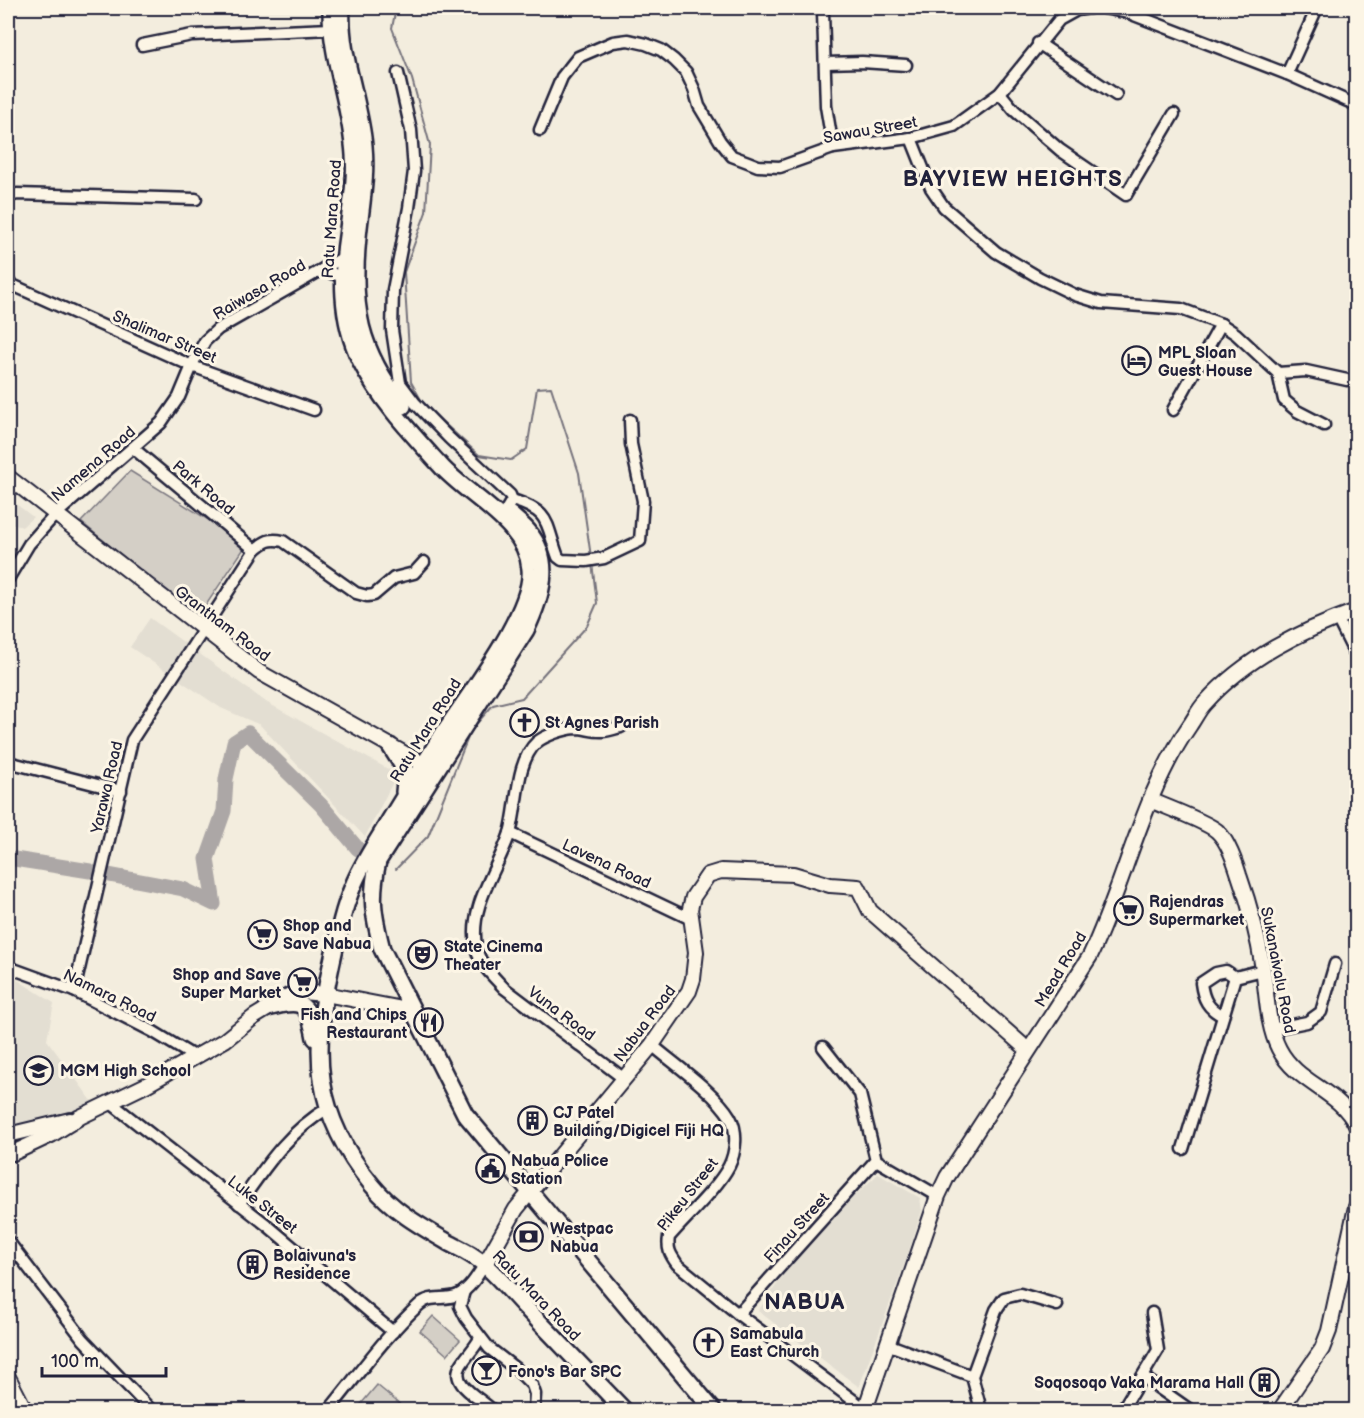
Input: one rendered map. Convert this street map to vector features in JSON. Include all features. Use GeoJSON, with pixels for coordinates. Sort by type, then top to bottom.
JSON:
{"type":"FeatureCollection","features":[{"type":"Feature","properties":{"kind":"highway","name":"Ratu Mara Road"},"geometry":{"type":"LineString","coordinates":[[331,8],[331,29],[351,126],[354,159],[353,195],[343,277],[345,311],[350,335],[369,376],[396,414],[441,467],[519,538],[526,549],[530,567],[529,587],[521,613],[429,768],[378,861],[373,888],[374,920],[382,949],[465,1114],[713,1410]]}},
{"type":"Feature","properties":{"kind":"highway","name":"Ratu Mara Road"},"geometry":{"type":"LineString","coordinates":[[342,8],[344,42],[363,132],[365,158],[365,188],[358,237],[356,276],[357,312],[361,330],[373,362],[413,419],[450,461],[509,505],[528,531],[536,544],[542,567],[543,585],[526,630],[429,768],[403,798],[354,883],[344,910],[325,994],[319,1036],[323,1092],[327,1108],[342,1143],[373,1187],[411,1220],[485,1264],[624,1410]]}},
{"type":"Feature","properties":{"kind":"highway"},"geometry":{"type":"LineString","coordinates":[[390,746],[406,771],[403,798]]}},
{"type":"Feature","properties":{"kind":"highway"},"geometry":{"type":"LineString","coordinates":[[267,1008],[291,1002],[304,1007],[313,1025],[319,1061]]}},
{"type":"Feature","properties":{"kind":"main road","name":"Grantham Road"},"geometry":{"type":"LineString","coordinates":[[8,477],[259,672],[429,768]]}},
{"type":"Feature","properties":{"kind":"main road","name":"Mead Road"},"geometry":{"type":"LineString","coordinates":[[865,1410],[938,1196],[947,1177],[1094,948],[1150,800],[1174,748],[1204,703],[1258,658],[1299,635],[1356,611]]}},
{"type":"Feature","properties":{"kind":"main road","name":"Sukanaivalu Road"},"geometry":{"type":"LineString","coordinates":[[1150,800],[1216,831],[1233,858],[1251,909],[1272,1029],[1279,1049],[1302,1077],[1335,1098],[1348,1111],[1356,1125]]}},
{"type":"Feature","properties":{"kind":"main road","name":"Nabua Road"},"geometry":{"type":"LineString","coordinates":[[485,1264],[516,1209],[651,1045],[683,1002],[693,979],[696,952],[690,909],[698,887],[708,875],[722,871],[793,874],[830,885],[858,887],[870,911],[1029,1050]]}},
{"type":"Feature","properties":{"kind":"main road"},"geometry":{"type":"LineString","coordinates":[[10,1156],[51,1135],[75,1119],[146,1086],[225,1040],[267,1008],[290,994],[302,992],[325,994],[413,1011]]}},
{"type":"Feature","properties":{"kind":"main road"},"geometry":{"type":"LineString","coordinates":[[10,1156],[13,1146],[8,1136],[75,1119]]}},
{"type":"Feature","properties":{"kind":"main road"},"geometry":{"type":"LineString","coordinates":[[1280,1410],[1322,1349],[1329,1331],[1356,1206]]}},
{"type":"Feature","properties":{"kind":"main road"},"geometry":{"type":"LineString","coordinates":[[8,1377],[25,1410]]}},
{"type":"Feature","properties":{"kind":"main road"},"geometry":{"type":"LineString","coordinates":[[8,1398],[14,1410]]}},
{"type":"Feature","properties":{"kind":"street"},"geometry":{"type":"LineString","coordinates":[[821,8],[826,63],[826,106],[833,148]]}},
{"type":"Feature","properties":{"kind":"street","name":"Sawau Street"},"geometry":{"type":"LineString","coordinates":[[540,130],[562,77],[578,57],[613,42],[628,40],[661,50],[686,72],[709,125],[732,156],[758,166],[780,167],[833,148],[911,138],[954,126],[1000,93],[1038,43],[1059,20],[1077,10],[1090,8]]}},
{"type":"Feature","properties":{"kind":"street"},"geometry":{"type":"LineString","coordinates":[[1103,8],[1130,13],[1287,74],[1356,105]]}},
{"type":"Feature","properties":{"kind":"street"},"geometry":{"type":"LineString","coordinates":[[1287,74],[1317,8]]}},
{"type":"Feature","properties":{"kind":"street"},"geometry":{"type":"LineString","coordinates":[[142,45],[192,35],[331,29]]}},
{"type":"Feature","properties":{"kind":"street"},"geometry":{"type":"LineString","coordinates":[[1038,43],[1116,95]]}},
{"type":"Feature","properties":{"kind":"street"},"geometry":{"type":"LineString","coordinates":[[826,63],[862,62],[906,65]]}},
{"type":"Feature","properties":{"kind":"street"},"geometry":{"type":"LineString","coordinates":[[398,73],[411,130],[414,171],[410,208],[393,290],[392,330],[400,383],[421,410],[509,505],[528,504],[542,513],[550,529],[558,557],[562,560],[604,558],[640,541],[643,501],[631,444],[630,420]]}},
{"type":"Feature","properties":{"kind":"street"},"geometry":{"type":"LineString","coordinates":[[1000,93],[1014,110],[1060,150],[1126,195],[1174,114]]}},
{"type":"Feature","properties":{"kind":"street"},"geometry":{"type":"LineString","coordinates":[[911,138],[931,188],[944,207],[996,252],[1075,295],[1101,303],[1181,309],[1221,324],[1236,334],[1278,373],[1284,400],[1297,411],[1324,425]]}},
{"type":"Feature","properties":{"kind":"street"},"geometry":{"type":"LineString","coordinates":[[8,197],[17,194],[196,199]]}},
{"type":"Feature","properties":{"kind":"street","name":"Raiwasa Road"},"geometry":{"type":"LineString","coordinates":[[192,366],[206,341],[218,329],[344,257]]}},
{"type":"Feature","properties":{"kind":"street"},"geometry":{"type":"LineString","coordinates":[[323,269],[343,277]]}},
{"type":"Feature","properties":{"kind":"street","name":"Shalimar Street"},"geometry":{"type":"LineString","coordinates":[[8,283],[192,366],[314,410]]}},
{"type":"Feature","properties":{"kind":"street"},"geometry":{"type":"LineString","coordinates":[[1173,410],[1221,324]]}},
{"type":"Feature","properties":{"kind":"street","name":"Namena Road"},"geometry":{"type":"LineString","coordinates":[[8,579],[29,544],[55,515],[154,430],[167,416],[179,397],[192,366]]}},
{"type":"Feature","properties":{"kind":"street"},"geometry":{"type":"LineString","coordinates":[[1278,373],[1306,370],[1347,380]]}},
{"type":"Feature","properties":{"kind":"street","name":"Park Road"},"geometry":{"type":"LineString","coordinates":[[133,448],[255,550]]}},
{"type":"Feature","properties":{"kind":"street"},"geometry":{"type":"LineString","coordinates":[[255,550],[265,541],[274,539],[283,541],[356,593],[367,596],[374,595],[394,578],[414,573],[424,562]]}},
{"type":"Feature","properties":{"kind":"street","name":"Yarawa Road"},"geometry":{"type":"LineString","coordinates":[[74,991],[132,740],[255,550]]}},
{"type":"Feature","properties":{"kind":"street"},"geometry":{"type":"LineString","coordinates":[[1337,618],[1356,656]]}},
{"type":"Feature","properties":{"kind":"street","name":"Vuna Road"},"geometry":{"type":"LineString","coordinates":[[621,727],[603,731],[576,728],[546,737],[537,742],[529,752],[522,771],[510,833],[483,895],[474,926],[476,949],[487,970],[504,988],[623,1078]]}},
{"type":"Feature","properties":{"kind":"street"},"geometry":{"type":"LineString","coordinates":[[8,762],[121,791]]}},
{"type":"Feature","properties":{"kind":"street","name":"Lavena Road"},"geometry":{"type":"LineString","coordinates":[[510,833],[691,919]]}},
{"type":"Feature","properties":{"kind":"street"},"geometry":{"type":"LineString","coordinates":[[1272,1029],[1307,1022],[1321,1012],[1335,964]]}},
{"type":"Feature","properties":{"kind":"street","name":"Namara Road"},"geometry":{"type":"LineString","coordinates":[[8,967],[74,991],[152,1031],[195,1057]]}},
{"type":"Feature","properties":{"kind":"street"},"geometry":{"type":"LineString","coordinates":[[1234,977],[1263,970]]}},
{"type":"Feature","properties":{"kind":"street"},"geometry":{"type":"LineString","coordinates":[[1223,1016],[1212,1011],[1203,996],[1200,983],[1215,973],[1226,971],[1234,977]]}},
{"type":"Feature","properties":{"kind":"street"},"geometry":{"type":"LineString","coordinates":[[1183,1149],[1234,977]]}},
{"type":"Feature","properties":{"kind":"street","name":"Pikeu Street"},"geometry":{"type":"LineString","coordinates":[[651,1045],[716,1099],[730,1118],[735,1132],[730,1165],[721,1179],[669,1237],[670,1254],[677,1264],[738,1314],[865,1410]]}},
{"type":"Feature","properties":{"kind":"street"},"geometry":{"type":"LineString","coordinates":[[823,1047],[860,1094],[876,1160],[938,1196]]}},
{"type":"Feature","properties":{"kind":"street","name":"Luke Street"},"geometry":{"type":"LineString","coordinates":[[111,1103],[268,1226],[393,1332]]}},
{"type":"Feature","properties":{"kind":"street"},"geometry":{"type":"LineString","coordinates":[[238,1204],[279,1149],[305,1121],[327,1108]]}},
{"type":"Feature","properties":{"kind":"street","name":"Finau Street"},"geometry":{"type":"LineString","coordinates":[[738,1314],[876,1160]]}},
{"type":"Feature","properties":{"kind":"street"},"geometry":{"type":"LineString","coordinates":[[8,1241],[83,1339],[151,1410]]}},
{"type":"Feature","properties":{"kind":"street"},"geometry":{"type":"LineString","coordinates":[[329,1410],[393,1332],[420,1304],[428,1299],[456,1296],[464,1291],[485,1264]]}},
{"type":"Feature","properties":{"kind":"street"},"geometry":{"type":"LineString","coordinates":[[464,1291],[460,1306],[480,1338],[532,1385],[536,1394],[534,1410]]}},
{"type":"Feature","properties":{"kind":"street"},"geometry":{"type":"LineString","coordinates":[[981,1410],[972,1376],[996,1310],[1004,1298],[1020,1294],[1057,1305]]}},
{"type":"Feature","properties":{"kind":"street"},"geometry":{"type":"LineString","coordinates":[[1122,1410],[1158,1350],[1152,1313]]}},
{"type":"Feature","properties":{"kind":"street"},"geometry":{"type":"LineString","coordinates":[[480,1338],[461,1365],[458,1378],[464,1387],[492,1410]]}},
{"type":"Feature","properties":{"kind":"street"},"geometry":{"type":"LineString","coordinates":[[886,1344],[972,1376]]}},
{"type":"Feature","properties":{"kind":"street"},"geometry":{"type":"LineString","coordinates":[[1143,1377],[1190,1410]]}},
{"type":"Feature","properties":{"kind":"shaded area"},"geometry":{"type":"Polygon","coordinates":[[[130,471],[247,544],[198,617],[81,522],[130,471]]]}},
{"type":"Feature","properties":{"kind":"shaded area"},"geometry":{"type":"Polygon","coordinates":[[[8,498],[33,517],[22,527],[8,522],[8,498]]]}},
{"type":"Feature","properties":{"kind":"shaded area"},"geometry":{"type":"Polygon","coordinates":[[[150,618],[266,702],[397,774],[365,837],[260,725],[221,708],[130,647],[150,618]]]}},
{"type":"Feature","properties":{"kind":"shaded area","name":"MGM High School"},"geometry":{"type":"Polygon","coordinates":[[[8,974],[54,1003],[47,1040],[92,1101],[64,1117],[8,1130],[8,974]]]}},
{"type":"Feature","properties":{"kind":"shaded area"},"geometry":{"type":"Polygon","coordinates":[[[878,1174],[920,1198],[922,1210],[859,1387],[758,1311],[809,1239],[878,1174]]]}},
{"type":"Feature","properties":{"kind":"shaded area"},"geometry":{"type":"Polygon","coordinates":[[[433,1316],[460,1340],[447,1355],[420,1331],[433,1316]]]}},
{"type":"Feature","properties":{"kind":"shaded area"},"geometry":{"type":"Polygon","coordinates":[[[377,1385],[407,1410],[356,1410],[377,1385]]]}},
{"type":"Feature","properties":{"kind":"waterway"},"geometry":{"type":"LineString","coordinates":[[396,8],[392,28],[412,79],[430,145],[426,212],[404,272],[411,382],[424,405],[479,455],[511,460],[527,449],[537,388],[551,387],[579,473],[591,557]]}},
{"type":"Feature","properties":{"kind":"waterway"},"geometry":{"type":"LineString","coordinates":[[396,869],[428,836],[471,730],[493,705],[522,698],[587,626],[597,603],[592,563]]}},
{"type":"Feature","properties":{"kind":"waterway"},"geometry":{"type":"LineString","coordinates":[[109,875],[183,889],[214,904],[207,859],[224,811],[226,779],[234,742],[248,733],[321,805],[358,849]]}},
{"type":"Feature","properties":{"kind":"waterway"},"geometry":{"type":"LineString","coordinates":[[8,858],[90,871]]}},
{"type":"Feature","properties":{"kind":"place","name":"MPL Sloan Guest House"},"geometry":{"type":"Point","coordinates":[1137,361]}},
{"type":"Feature","properties":{"kind":"place","name":"St Agnes Parish"},"geometry":{"type":"Point","coordinates":[524,722]}},
{"type":"Feature","properties":{"kind":"place","name":"Rajendras Supermarket"},"geometry":{"type":"Point","coordinates":[1128,910]}},
{"type":"Feature","properties":{"kind":"place","name":"Shop and Save Nabua"},"geometry":{"type":"Point","coordinates":[262,934]}},
{"type":"Feature","properties":{"kind":"place","name":"State Cinema Theater"},"geometry":{"type":"Point","coordinates":[423,955]}},
{"type":"Feature","properties":{"kind":"place","name":"Shop and Save Super Market"},"geometry":{"type":"Point","coordinates":[302,983]}},
{"type":"Feature","properties":{"kind":"place","name":"Fish and Chips Restaurant"},"geometry":{"type":"Point","coordinates":[428,1023]}},
{"type":"Feature","properties":{"kind":"place","name":"MGM High School"},"geometry":{"type":"Point","coordinates":[39,1070]}},
{"type":"Feature","properties":{"kind":"place","name":"CJ Patel Building/Digicel Fiji HQ"},"geometry":{"type":"Point","coordinates":[532,1121]}},
{"type":"Feature","properties":{"kind":"place","name":"Nabua Police Station"},"geometry":{"type":"Point","coordinates":[490,1169]}},
{"type":"Feature","properties":{"kind":"place","name":"Westpac Nabua"},"geometry":{"type":"Point","coordinates":[529,1237]}},
{"type":"Feature","properties":{"kind":"place","name":"Bolaivuna's Residence"},"geometry":{"type":"Point","coordinates":[252,1264]}},
{"type":"Feature","properties":{"kind":"place","name":"Samabula East Church"},"geometry":{"type":"Point","coordinates":[709,1342]}},
{"type":"Feature","properties":{"kind":"place","name":"Fono's Bar SPC"},"geometry":{"type":"Point","coordinates":[487,1371]}},
{"type":"Feature","properties":{"kind":"place","name":"Soqosoqo Vaka Marama Hall"},"geometry":{"type":"Point","coordinates":[1265,1382]}},
{"type":"Feature","properties":{"kind":"district","name":"BAYVIEW HEIGHTS"},"geometry":{"type":"Point","coordinates":[1013,178]}},
{"type":"Feature","properties":{"kind":"district","name":"NABUA"},"geometry":{"type":"Point","coordinates":[805,1301]}}]}
